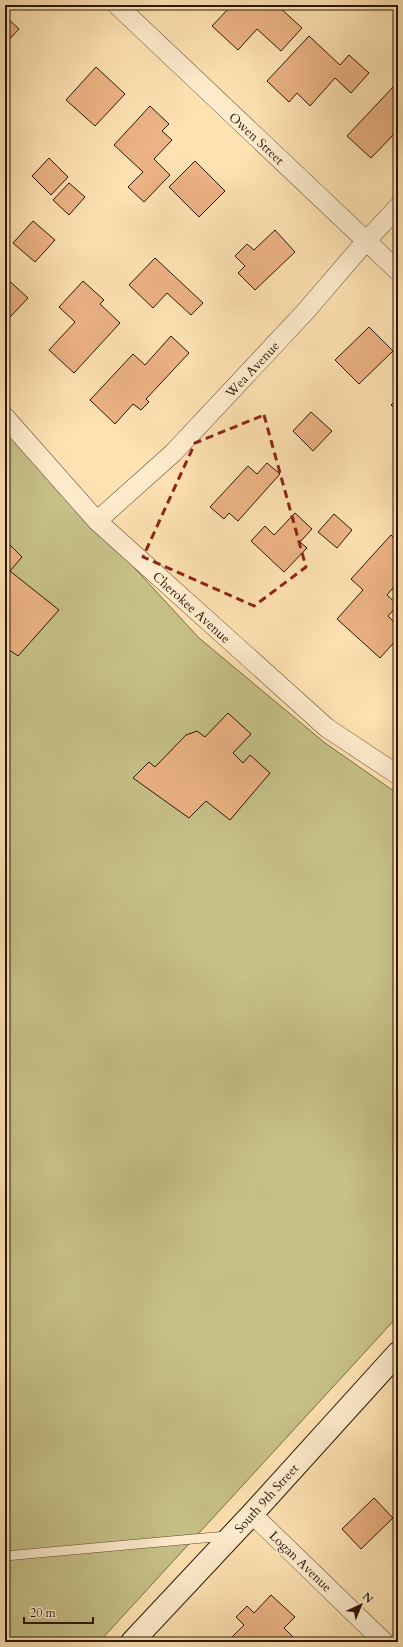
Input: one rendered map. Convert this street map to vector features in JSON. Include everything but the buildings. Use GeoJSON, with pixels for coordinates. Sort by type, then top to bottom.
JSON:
{"type":"FeatureCollection","features":[{"type":"Feature","properties":{"kind":"street","name":"Owen Street"},"geometry":{"type":"LineString","coordinates":[[117,5],[398,271]]}},
{"type":"Feature","properties":{"kind":"street","name":"Wea Avenue"},"geometry":{"type":"LineString","coordinates":[[97,521],[173,453],[305,312],[366,241],[398,207]]}},
{"type":"Feature","properties":{"kind":"street","name":"Cherokee Avenue"},"geometry":{"type":"LineString","coordinates":[[5,417],[97,521],[327,728],[398,775]]}},
{"type":"Feature","properties":{"kind":"street","name":"South 9th Street"},"geometry":{"type":"LineString","coordinates":[[132,1642],[252,1514],[398,1353]]}},
{"type":"Feature","properties":{"kind":"street","name":"Logan Avenue"},"geometry":{"type":"LineString","coordinates":[[252,1514],[384,1642]]}},
{"type":"Feature","properties":{"kind":"lane"},"geometry":{"type":"LineString","coordinates":[[5,1556],[231,1536]]}},
{"type":"Feature","properties":{"kind":"highlighted area"},"geometry":{"type":"Polygon","coordinates":[[[264,415],[306,567],[254,606],[143,557],[195,443],[264,415]]]}},
{"type":"Feature","properties":{"kind":"shaded area"},"geometry":{"type":"Polygon","coordinates":[[[5,427],[199,638],[325,743],[398,794],[398,1316],[99,1642],[5,1642],[5,427]]]}}]}
